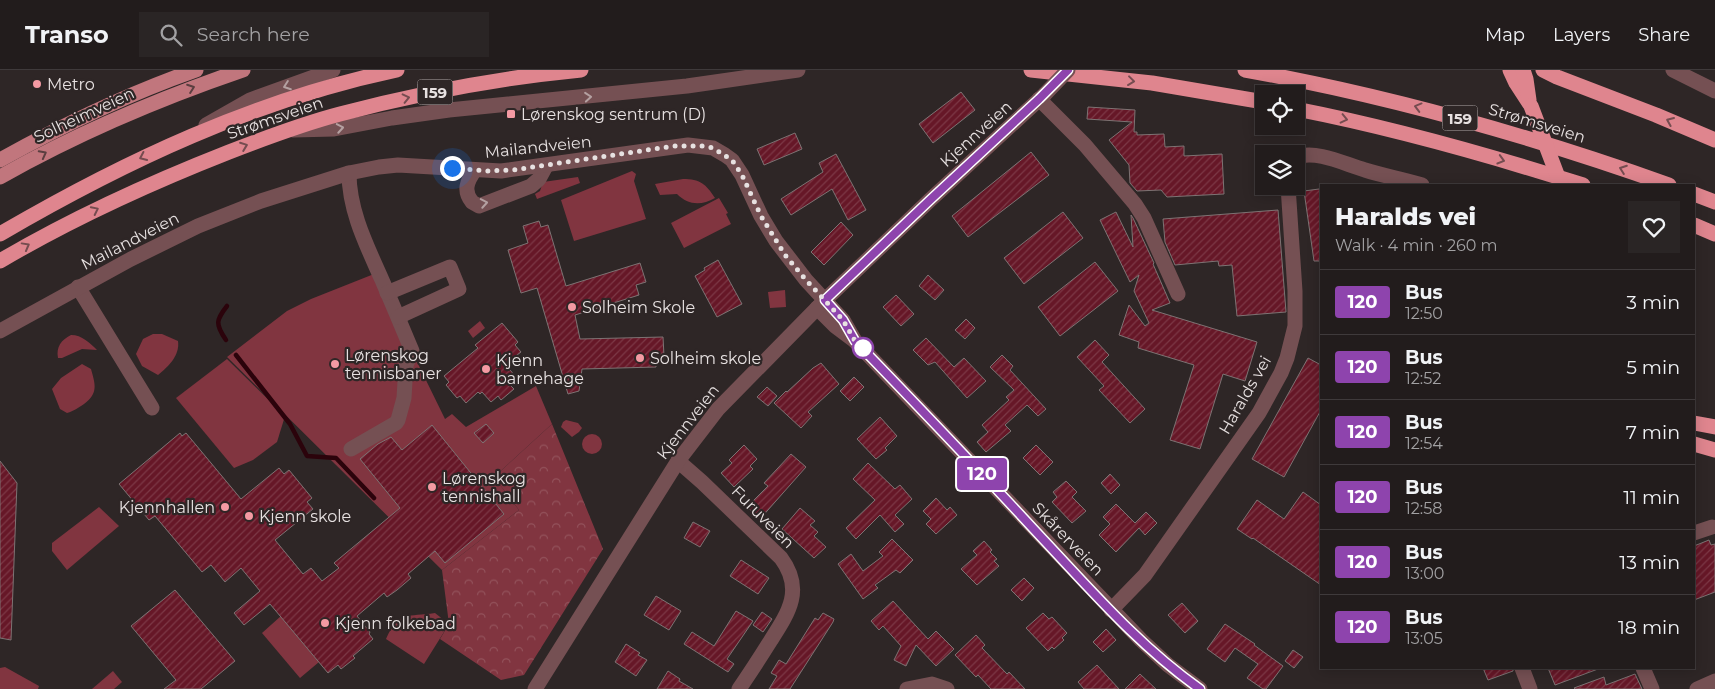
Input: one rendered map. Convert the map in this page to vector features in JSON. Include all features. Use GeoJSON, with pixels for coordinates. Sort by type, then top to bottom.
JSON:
{"type":"FeatureCollection","features":[{"type":"Feature","properties":{"kind":"highway","name":"Strømsveien"},"geometry":{"type":"LineString","coordinates":[[0,234],[81,188],[187,137],[311,92],[398,70]]}},
{"type":"Feature","properties":{"kind":"highway","name":"Strømsveien"},"geometry":{"type":"LineString","coordinates":[[0,260],[146,186],[194,166],[337,115],[420,94],[507,79],[581,70]]}},
{"type":"Feature","properties":{"kind":"highway"},"geometry":{"type":"LineString","coordinates":[[1031,70],[1152,83],[1255,100]]}},
{"type":"Feature","properties":{"kind":"highway","name":"Strømsveien"},"geometry":{"type":"LineString","coordinates":[[1245,70],[1349,90],[1471,121],[1603,162],[1666,184]]}},
{"type":"Feature","properties":{"kind":"highway"},"geometry":{"type":"LineString","coordinates":[[1510,70],[1516,84],[1530,105]]}},
{"type":"Feature","properties":{"kind":"highway"},"geometry":{"type":"LineString","coordinates":[[1523,70],[1530,105],[1561,184]]}},
{"type":"Feature","properties":{"kind":"highway"},"geometry":{"type":"LineString","coordinates":[[1543,70],[1715,140]]}},
{"type":"Feature","properties":{"kind":"highway","name":"159"},"geometry":{"type":"LineString","coordinates":[[1305,111],[1406,133],[1580,184]]}},
{"type":"Feature","properties":{"kind":"highway"},"geometry":{"type":"LineString","coordinates":[[1695,194],[1715,202]]}},
{"type":"Feature","properties":{"kind":"highway"},"geometry":{"type":"LineString","coordinates":[[1695,225],[1715,234]]}},
{"type":"Feature","properties":{"kind":"highway"},"geometry":{"type":"LineString","coordinates":[[1695,422],[1715,427]]}},
{"type":"Feature","properties":{"kind":"highway"},"geometry":{"type":"LineString","coordinates":[[1695,444],[1715,450]]}},
{"type":"Feature","properties":{"kind":"main road","name":"Solheimveien"},"geometry":{"type":"LineString","coordinates":[[0,160],[71,122],[196,70]]}},
{"type":"Feature","properties":{"kind":"main road","name":"Solheimveien"},"geometry":{"type":"LineString","coordinates":[[0,177],[58,145],[112,120],[169,96],[243,70]]}},
{"type":"Feature","properties":{"kind":"street"},"geometry":{"type":"LineString","coordinates":[[187,137],[250,100],[333,70]]}},
{"type":"Feature","properties":{"kind":"street"},"geometry":{"type":"LineString","coordinates":[[292,130],[334,129],[449,110],[687,86],[798,70]]}},
{"type":"Feature","properties":{"kind":"street","name":"Kjennveien"},"geometry":{"type":"LineString","coordinates":[[535,689],[678,461],[718,409],[821,304],[934,195],[1042,97],[1068,70]]}},
{"type":"Feature","properties":{"kind":"street"},"geometry":{"type":"LineString","coordinates":[[1674,70],[1715,91]]}},
{"type":"Feature","properties":{"kind":"street"},"geometry":{"type":"LineString","coordinates":[[1042,97],[1135,204],[1144,218],[1178,294]]}},
{"type":"Feature","properties":{"kind":"street","name":"Mailandveien"},"geometry":{"type":"LineString","coordinates":[[0,331],[159,244],[228,213],[349,173],[398,165],[501,171],[688,145],[713,148],[725,155],[737,167],[761,216],[776,241],[821,304]]}},
{"type":"Feature","properties":{"kind":"street"},"geometry":{"type":"LineString","coordinates":[[1305,155],[1321,157],[1418,184]]}},
{"type":"Feature","properties":{"kind":"street"},"geometry":{"type":"LineString","coordinates":[[475,170],[468,182],[467,191],[472,202],[480,206],[531,186],[539,179],[546,166]]}},
{"type":"Feature","properties":{"kind":"street"},"geometry":{"type":"LineString","coordinates":[[349,173],[350,193],[354,211],[412,351],[406,365],[401,410],[396,423],[351,449]]}},
{"type":"Feature","properties":{"kind":"street","name":"Haralds vei"},"geometry":{"type":"LineString","coordinates":[[1112,610],[1145,575],[1241,440],[1263,406],[1284,366],[1294,333],[1296,309],[1289,195]]}},
{"type":"Feature","properties":{"kind":"street"},"geometry":{"type":"LineString","coordinates":[[388,293],[450,267],[459,289],[398,317]]}},
{"type":"Feature","properties":{"kind":"street"},"geometry":{"type":"LineString","coordinates":[[78,287],[152,408]]}},
{"type":"Feature","properties":{"kind":"street","name":"Skårerveien"},"geometry":{"type":"LineString","coordinates":[[821,304],[843,320],[855,341],[1157,656],[1200,689]]}},
{"type":"Feature","properties":{"kind":"street","name":"Furuveien"},"geometry":{"type":"LineString","coordinates":[[678,461],[781,558],[788,567],[792,577],[792,600],[787,615],[739,689]]}},
{"type":"Feature","properties":{"kind":"street"},"geometry":{"type":"LineString","coordinates":[[1695,533],[1712,527]]}},
{"type":"Feature","properties":{"kind":"street"},"geometry":{"type":"LineString","coordinates":[[1522,669],[1530,689]]}},
{"type":"Feature","properties":{"kind":"street"},"geometry":{"type":"LineString","coordinates":[[1644,669],[1652,689]]}},
{"type":"Feature","properties":{"kind":"street"},"geometry":{"type":"LineString","coordinates":[[1697,689],[1715,681]]}},
{"type":"Feature","properties":{"kind":"street"},"geometry":{"type":"LineString","coordinates":[[908,689],[932,684],[947,689]]}},
{"type":"Feature","properties":{"kind":"green space"},"geometry":{"type":"Polygon","coordinates":[[[632,171],[636,174],[634,181],[646,219],[574,241],[561,200],[632,171]]]}},
{"type":"Feature","properties":{"kind":"green space"},"geometry":{"type":"Polygon","coordinates":[[[578,177],[580,183],[537,199],[535,194],[540,191],[543,182],[578,177]]]}},
{"type":"Feature","properties":{"kind":"green space"},"geometry":{"type":"Polygon","coordinates":[[[683,179],[702,183],[715,198],[695,203],[681,198],[677,194],[660,195],[655,184],[683,179]]]}},
{"type":"Feature","properties":{"kind":"green space"},"geometry":{"type":"Polygon","coordinates":[[[719,198],[728,213],[726,214],[731,224],[684,248],[671,223],[719,198]]]}},
{"type":"Feature","properties":{"kind":"green space"},"geometry":{"type":"Polygon","coordinates":[[[374,274],[445,419],[452,414],[466,427],[536,386],[552,424],[494,477],[519,510],[442,570],[227,357],[287,311],[311,299],[374,274]]]}},
{"type":"Feature","properties":{"kind":"green space"},"geometry":{"type":"Polygon","coordinates":[[[785,290],[786,307],[770,308],[768,292],[785,290]]]}},
{"type":"Feature","properties":{"kind":"green space"},"geometry":{"type":"Polygon","coordinates":[[[480,321],[485,328],[473,338],[468,331],[480,321]]]}},
{"type":"Feature","properties":{"kind":"green space"},"geometry":{"type":"Polygon","coordinates":[[[153,334],[162,334],[178,341],[175,356],[170,364],[158,375],[142,366],[136,354],[143,339],[153,334]]]}},
{"type":"Feature","properties":{"kind":"green space"},"geometry":{"type":"Polygon","coordinates":[[[71,335],[89,342],[97,350],[82,349],[58,358],[60,344],[71,335]]]}},
{"type":"Feature","properties":{"kind":"green space"},"geometry":{"type":"Polygon","coordinates":[[[227,359],[285,416],[277,442],[253,460],[234,468],[176,398],[227,359]]]}},
{"type":"Feature","properties":{"kind":"green space"},"geometry":{"type":"Polygon","coordinates":[[[82,364],[91,369],[95,388],[94,392],[84,404],[67,413],[60,409],[52,389],[61,378],[82,364]]]}},
{"type":"Feature","properties":{"kind":"green space"},"geometry":{"type":"Polygon","coordinates":[[[566,420],[578,423],[582,428],[572,437],[561,427],[566,420]]]}},
{"type":"Feature","properties":{"kind":"green space"},"geometry":{"type":"Polygon","coordinates":[[[552,424],[603,549],[524,675],[501,680],[440,639],[449,624],[442,570],[519,510],[494,477],[552,424]]]}},
{"type":"Feature","properties":{"kind":"green space"},"geometry":{"type":"Polygon","coordinates":[[[592,434],[599,437],[602,444],[599,451],[592,454],[585,451],[582,444],[585,437],[592,434]]]}},
{"type":"Feature","properties":{"kind":"green space"},"geometry":{"type":"Polygon","coordinates":[[[99,507],[119,526],[67,570],[52,551],[52,543],[99,507]]]}},
{"type":"Feature","properties":{"kind":"green space"},"geometry":{"type":"Polygon","coordinates":[[[435,613],[449,624],[424,664],[386,639],[395,624],[405,617],[435,613]]]}},
{"type":"Feature","properties":{"kind":"green space"},"geometry":{"type":"Polygon","coordinates":[[[281,616],[319,662],[300,678],[262,633],[281,616]]]}},
{"type":"Feature","properties":{"kind":"green space"},"geometry":{"type":"Polygon","coordinates":[[[5,667],[39,686],[38,689],[0,689],[0,668],[5,667]]]}},
{"type":"Feature","properties":{"kind":"green space"},"geometry":{"type":"Polygon","coordinates":[[[113,671],[122,682],[114,689],[92,689],[113,671]]]}},
{"type":"Feature","properties":{"kind":"building"},"geometry":{"type":"Polygon","coordinates":[[[961,92],[975,110],[933,143],[919,124],[961,92]]]}},
{"type":"Feature","properties":{"kind":"building"},"geometry":{"type":"Polygon","coordinates":[[[1088,107],[1135,110],[1134,132],[1137,132],[1137,135],[1164,134],[1165,147],[1184,146],[1184,156],[1222,154],[1224,194],[1167,197],[1161,190],[1137,191],[1130,183],[1129,165],[1109,140],[1132,122],[1087,119],[1088,107]]]}},
{"type":"Feature","properties":{"kind":"building"},"geometry":{"type":"Polygon","coordinates":[[[795,133],[802,149],[764,165],[757,149],[795,133]]]}},
{"type":"Feature","properties":{"kind":"building"},"geometry":{"type":"Polygon","coordinates":[[[1031,152],[1049,175],[968,237],[952,216],[1031,152]]]}},
{"type":"Feature","properties":{"kind":"building"},"geometry":{"type":"Polygon","coordinates":[[[836,154],[866,210],[848,220],[832,189],[791,215],[781,199],[823,172],[819,163],[836,154]]]}},
{"type":"Feature","properties":{"kind":"building"},"geometry":{"type":"Polygon","coordinates":[[[1319,189],[1320,261],[1314,261],[1305,195],[1305,191],[1319,189]]]}},
{"type":"Feature","properties":{"kind":"building"},"geometry":{"type":"Polygon","coordinates":[[[1278,210],[1286,312],[1237,316],[1232,265],[1219,266],[1218,261],[1175,265],[1165,242],[1163,219],[1278,210]]]}},
{"type":"Feature","properties":{"kind":"building"},"geometry":{"type":"Polygon","coordinates":[[[1063,212],[1083,238],[1024,284],[1004,258],[1063,212]]]}},
{"type":"Feature","properties":{"kind":"building"},"geometry":{"type":"Polygon","coordinates":[[[1116,212],[1133,247],[1131,215],[1133,218],[1170,303],[1152,310],[1257,342],[1245,381],[1223,374],[1200,449],[1170,440],[1194,365],[1138,348],[1139,342],[1119,335],[1129,305],[1145,326],[1149,323],[1134,291],[1139,275],[1130,282],[1100,220],[1116,212]]]}},
{"type":"Feature","properties":{"kind":"building","name":"Solheim Skole"},"geometry":{"type":"Polygon","coordinates":[[[539,221],[541,227],[548,225],[566,286],[640,263],[646,282],[636,285],[639,295],[575,315],[580,339],[663,337],[664,356],[656,356],[656,367],[582,369],[579,391],[568,394],[537,288],[521,293],[508,250],[528,243],[523,226],[539,221]]]}},
{"type":"Feature","properties":{"kind":"building"},"geometry":{"type":"Polygon","coordinates":[[[841,222],[853,235],[824,265],[811,252],[841,222]]]}},
{"type":"Feature","properties":{"kind":"building"},"geometry":{"type":"Polygon","coordinates":[[[718,260],[742,304],[717,317],[695,276],[718,260]]]}},
{"type":"Feature","properties":{"kind":"building"},"geometry":{"type":"Polygon","coordinates":[[[1095,262],[1118,291],[1060,336],[1038,307],[1095,262]]]}},
{"type":"Feature","properties":{"kind":"building"},"geometry":{"type":"Polygon","coordinates":[[[928,275],[944,290],[935,300],[919,286],[928,275]]]}},
{"type":"Feature","properties":{"kind":"building"},"geometry":{"type":"Polygon","coordinates":[[[896,295],[914,314],[901,326],[883,307],[896,295]]]}},
{"type":"Feature","properties":{"kind":"building"},"geometry":{"type":"Polygon","coordinates":[[[966,319],[975,328],[965,339],[955,330],[966,319]]]}},
{"type":"Feature","properties":{"kind":"building"},"geometry":{"type":"Polygon","coordinates":[[[502,323],[518,342],[515,345],[521,352],[508,362],[510,364],[507,366],[518,380],[511,386],[514,389],[501,400],[498,396],[491,402],[482,392],[480,394],[478,392],[466,403],[460,396],[457,398],[446,385],[449,382],[444,376],[478,348],[475,345],[502,323]]]}},
{"type":"Feature","properties":{"kind":"building"},"geometry":{"type":"Polygon","coordinates":[[[926,338],[954,367],[964,358],[986,381],[967,398],[935,362],[928,365],[913,350],[926,338]]]}},
{"type":"Feature","properties":{"kind":"building"},"geometry":{"type":"Polygon","coordinates":[[[1095,340],[1109,355],[1102,362],[1145,409],[1130,423],[1099,390],[1104,386],[1077,357],[1095,340]]]}},
{"type":"Feature","properties":{"kind":"building"},"geometry":{"type":"Polygon","coordinates":[[[1002,355],[1013,366],[1010,370],[1046,409],[1038,416],[1027,405],[1005,425],[1011,431],[986,452],[977,442],[988,432],[982,425],[1009,400],[1006,397],[1014,390],[990,367],[1002,355]]]}},
{"type":"Feature","properties":{"kind":"building"},"geometry":{"type":"Polygon","coordinates":[[[1308,358],[1320,364],[1320,412],[1284,477],[1252,459],[1308,358]]]}},
{"type":"Feature","properties":{"kind":"building"},"geometry":{"type":"Polygon","coordinates":[[[821,363],[839,384],[808,412],[812,416],[801,428],[774,403],[821,363]]]}},
{"type":"Feature","properties":{"kind":"building"},"geometry":{"type":"Polygon","coordinates":[[[854,377],[864,387],[850,401],[840,391],[854,377]]]}},
{"type":"Feature","properties":{"kind":"building"},"geometry":{"type":"Polygon","coordinates":[[[767,387],[777,396],[768,406],[757,397],[767,387]]]}},
{"type":"Feature","properties":{"kind":"building"},"geometry":{"type":"Polygon","coordinates":[[[880,417],[897,436],[885,448],[887,450],[876,459],[857,439],[880,417]]]}},
{"type":"Feature","properties":{"kind":"building"},"geometry":{"type":"Polygon","coordinates":[[[486,424],[494,433],[483,443],[474,433],[486,424]]]}},
{"type":"Feature","properties":{"kind":"building"},"geometry":{"type":"Polygon","coordinates":[[[432,425],[504,514],[445,563],[435,551],[408,574],[411,578],[397,590],[387,597],[384,593],[357,616],[370,632],[369,634],[373,639],[353,656],[355,658],[341,669],[338,665],[328,673],[270,604],[244,625],[234,613],[260,591],[241,568],[225,582],[211,565],[202,572],[155,516],[149,520],[119,484],[180,433],[182,436],[186,433],[241,499],[279,468],[284,474],[289,470],[312,498],[307,502],[313,509],[275,540],[303,574],[311,568],[322,581],[339,568],[334,563],[400,508],[360,459],[378,444],[391,437],[402,450],[432,425]]]}},
{"type":"Feature","properties":{"kind":"building"},"geometry":{"type":"Polygon","coordinates":[[[744,445],[757,459],[750,466],[753,469],[734,487],[721,473],[732,463],[729,460],[744,445]]]}},
{"type":"Feature","properties":{"kind":"building"},"geometry":{"type":"Polygon","coordinates":[[[1036,445],[1053,462],[1040,475],[1023,458],[1036,445]]]}},
{"type":"Feature","properties":{"kind":"building"},"geometry":{"type":"Polygon","coordinates":[[[791,454],[806,467],[760,519],[747,507],[768,486],[764,483],[791,454]]]}},
{"type":"Feature","properties":{"kind":"building"},"geometry":{"type":"Polygon","coordinates":[[[0,461],[17,483],[11,640],[0,638],[0,461]]]}},
{"type":"Feature","properties":{"kind":"building"},"geometry":{"type":"Polygon","coordinates":[[[868,463],[895,489],[900,485],[912,499],[895,515],[904,524],[895,532],[880,515],[856,539],[846,528],[875,500],[853,479],[868,463]]]}},
{"type":"Feature","properties":{"kind":"building"},"geometry":{"type":"Polygon","coordinates":[[[1110,474],[1120,485],[1111,494],[1101,483],[1110,474]]]}},
{"type":"Feature","properties":{"kind":"building"},"geometry":{"type":"Polygon","coordinates":[[[1066,481],[1077,492],[1072,497],[1086,511],[1072,523],[1052,502],[1057,497],[1053,492],[1066,481]]]}},
{"type":"Feature","properties":{"kind":"building"},"geometry":{"type":"Polygon","coordinates":[[[1303,492],[1320,504],[1320,584],[1237,529],[1257,500],[1284,519],[1303,492]]]}},
{"type":"Feature","properties":{"kind":"building"},"geometry":{"type":"Polygon","coordinates":[[[936,498],[947,510],[950,507],[957,515],[936,534],[926,524],[931,519],[923,511],[936,498]]]}},
{"type":"Feature","properties":{"kind":"building"},"geometry":{"type":"Polygon","coordinates":[[[1116,504],[1135,523],[1146,512],[1157,523],[1145,535],[1139,528],[1116,552],[1099,535],[1110,524],[1103,517],[1116,504]]]}},
{"type":"Feature","properties":{"kind":"building"},"geometry":{"type":"Polygon","coordinates":[[[800,508],[815,521],[810,525],[818,532],[814,536],[826,547],[814,558],[782,529],[800,508]]]}},
{"type":"Feature","properties":{"kind":"building"},"geometry":{"type":"Polygon","coordinates":[[[693,522],[710,531],[700,547],[684,538],[693,522]]]}},
{"type":"Feature","properties":{"kind":"building"},"geometry":{"type":"Polygon","coordinates":[[[892,539],[913,560],[900,573],[896,570],[875,585],[878,588],[863,599],[838,564],[851,554],[863,571],[883,556],[879,552],[892,539]]]}},
{"type":"Feature","properties":{"kind":"building"},"geometry":{"type":"Polygon","coordinates":[[[1709,540],[1711,545],[1715,544],[1715,592],[1695,600],[1695,546],[1709,540]]]}},
{"type":"Feature","properties":{"kind":"building"},"geometry":{"type":"Polygon","coordinates":[[[984,541],[992,550],[990,552],[997,559],[994,561],[999,566],[977,585],[961,569],[977,555],[973,551],[984,541]]]}},
{"type":"Feature","properties":{"kind":"building"},"geometry":{"type":"Polygon","coordinates":[[[741,560],[769,578],[758,594],[730,576],[741,560]]]}},
{"type":"Feature","properties":{"kind":"building"},"geometry":{"type":"Polygon","coordinates":[[[1024,578],[1034,588],[1022,601],[1011,590],[1024,578]]]}},
{"type":"Feature","properties":{"kind":"building"},"geometry":{"type":"Polygon","coordinates":[[[175,590],[235,661],[201,689],[164,689],[176,680],[131,626],[175,590]]]}},
{"type":"Feature","properties":{"kind":"building"},"geometry":{"type":"Polygon","coordinates":[[[656,596],[681,611],[669,630],[644,615],[656,596]]]}},
{"type":"Feature","properties":{"kind":"building"},"geometry":{"type":"Polygon","coordinates":[[[893,601],[928,639],[936,631],[954,649],[936,666],[916,645],[906,666],[894,660],[901,646],[883,626],[879,630],[871,621],[893,601]]]}},
{"type":"Feature","properties":{"kind":"building"},"geometry":{"type":"Polygon","coordinates":[[[1182,603],[1198,621],[1185,633],[1168,615],[1182,603]]]}},
{"type":"Feature","properties":{"kind":"building"},"geometry":{"type":"Polygon","coordinates":[[[736,611],[753,621],[727,659],[734,664],[728,672],[684,644],[692,632],[714,646],[736,611]]]}},
{"type":"Feature","properties":{"kind":"building"},"geometry":{"type":"Polygon","coordinates":[[[762,612],[772,619],[763,632],[753,625],[762,612]]]}},
{"type":"Feature","properties":{"kind":"building"},"geometry":{"type":"Polygon","coordinates":[[[823,613],[834,619],[833,622],[790,689],[769,689],[777,676],[771,673],[779,660],[786,664],[815,618],[818,620],[823,613]]]}},
{"type":"Feature","properties":{"kind":"building"},"geometry":{"type":"Polygon","coordinates":[[[1043,613],[1049,619],[1052,617],[1067,633],[1062,638],[1064,640],[1054,649],[1052,647],[1048,651],[1026,628],[1043,613]]]}},
{"type":"Feature","properties":{"kind":"building"},"geometry":{"type":"Polygon","coordinates":[[[1225,624],[1283,666],[1266,689],[1263,689],[1247,678],[1258,664],[1235,648],[1225,662],[1207,649],[1225,624]]]}},
{"type":"Feature","properties":{"kind":"building"},"geometry":{"type":"Polygon","coordinates":[[[1106,629],[1116,640],[1103,652],[1093,642],[1106,629]]]}},
{"type":"Feature","properties":{"kind":"building"},"geometry":{"type":"Polygon","coordinates":[[[976,635],[985,645],[982,648],[1007,674],[1009,672],[1025,689],[991,689],[978,675],[976,677],[955,655],[976,635]]]}},
{"type":"Feature","properties":{"kind":"building"},"geometry":{"type":"Polygon","coordinates":[[[626,644],[647,660],[636,676],[615,662],[626,644]]]}},
{"type":"Feature","properties":{"kind":"building"},"geometry":{"type":"Polygon","coordinates":[[[1293,650],[1303,657],[1294,668],[1285,661],[1293,650]]]}},
{"type":"Feature","properties":{"kind":"building"},"geometry":{"type":"Polygon","coordinates":[[[1097,665],[1119,689],[1084,689],[1078,682],[1097,665]]]}},
{"type":"Feature","properties":{"kind":"building"},"geometry":{"type":"Polygon","coordinates":[[[1483,669],[1513,669],[1513,671],[1488,680],[1483,669]]]}},
{"type":"Feature","properties":{"kind":"building"},"geometry":{"type":"Polygon","coordinates":[[[1548,669],[1598,669],[1555,685],[1548,669]]]}},
{"type":"Feature","properties":{"kind":"building"},"geometry":{"type":"Polygon","coordinates":[[[668,671],[680,679],[679,681],[693,689],[657,689],[668,671]]]}},
{"type":"Feature","properties":{"kind":"building"},"geometry":{"type":"Polygon","coordinates":[[[1140,674],[1156,689],[1125,689],[1140,674]]]}},
{"type":"Feature","properties":{"kind":"building"},"geometry":{"type":"Polygon","coordinates":[[[1635,674],[1642,689],[1574,688],[1604,677],[1606,685],[1635,674]]]}},
{"type":"Feature","properties":{"kind":"waterway"},"geometry":{"type":"LineString","coordinates":[[226,340],[218,322],[227,306]]}},
{"type":"Feature","properties":{"kind":"waterway"},"geometry":{"type":"LineString","coordinates":[[236,355],[290,424],[307,456],[336,458],[374,498]]}},
{"type":"Feature","properties":{"kind":"bus line","name":"120"},"geometry":{"type":"LineString","coordinates":[[1068,70],[825,300],[843,320],[855,341],[1066,563],[1141,640],[1168,665],[1200,689]]}},
{"type":"Feature","properties":{"kind":"place","name":"Metro"},"geometry":{"type":"Point","coordinates":[37,84]}},
{"type":"Feature","properties":{"kind":"place","name":"Lørenskog sentrum (D)"},"geometry":{"type":"Point","coordinates":[511,114]}},
{"type":"Feature","properties":{"kind":"place","name":"Solheim Skole"},"geometry":{"type":"Point","coordinates":[572,307]}},
{"type":"Feature","properties":{"kind":"place","name":"Solheim skole"},"geometry":{"type":"Point","coordinates":[640,358]}},
{"type":"Feature","properties":{"kind":"place","name":"Lørenskog tennisbaner"},"geometry":{"type":"Point","coordinates":[335,364]}},
{"type":"Feature","properties":{"kind":"place","name":"Kjenn barnehage"},"geometry":{"type":"Point","coordinates":[486,369]}},
{"type":"Feature","properties":{"kind":"place","name":"Lørenskog tennishall"},"geometry":{"type":"Point","coordinates":[432,487]}},
{"type":"Feature","properties":{"kind":"place","name":"Kjennhallen"},"geometry":{"type":"Point","coordinates":[225,507]}},
{"type":"Feature","properties":{"kind":"place","name":"Kjenn skole"},"geometry":{"type":"Point","coordinates":[249,516]}},
{"type":"Feature","properties":{"kind":"place","name":"Kjenn folkebad"},"geometry":{"type":"Point","coordinates":[325,623]}},
{"type":"Feature","properties":{"kind":"route"},"geometry":{"type":"LineString","coordinates":[[452,168],[501,171],[674,146],[688,145],[713,148],[732,160],[746,183],[761,216],[785,255],[843,320],[855,341],[867,353],[863,348]]}}]}
